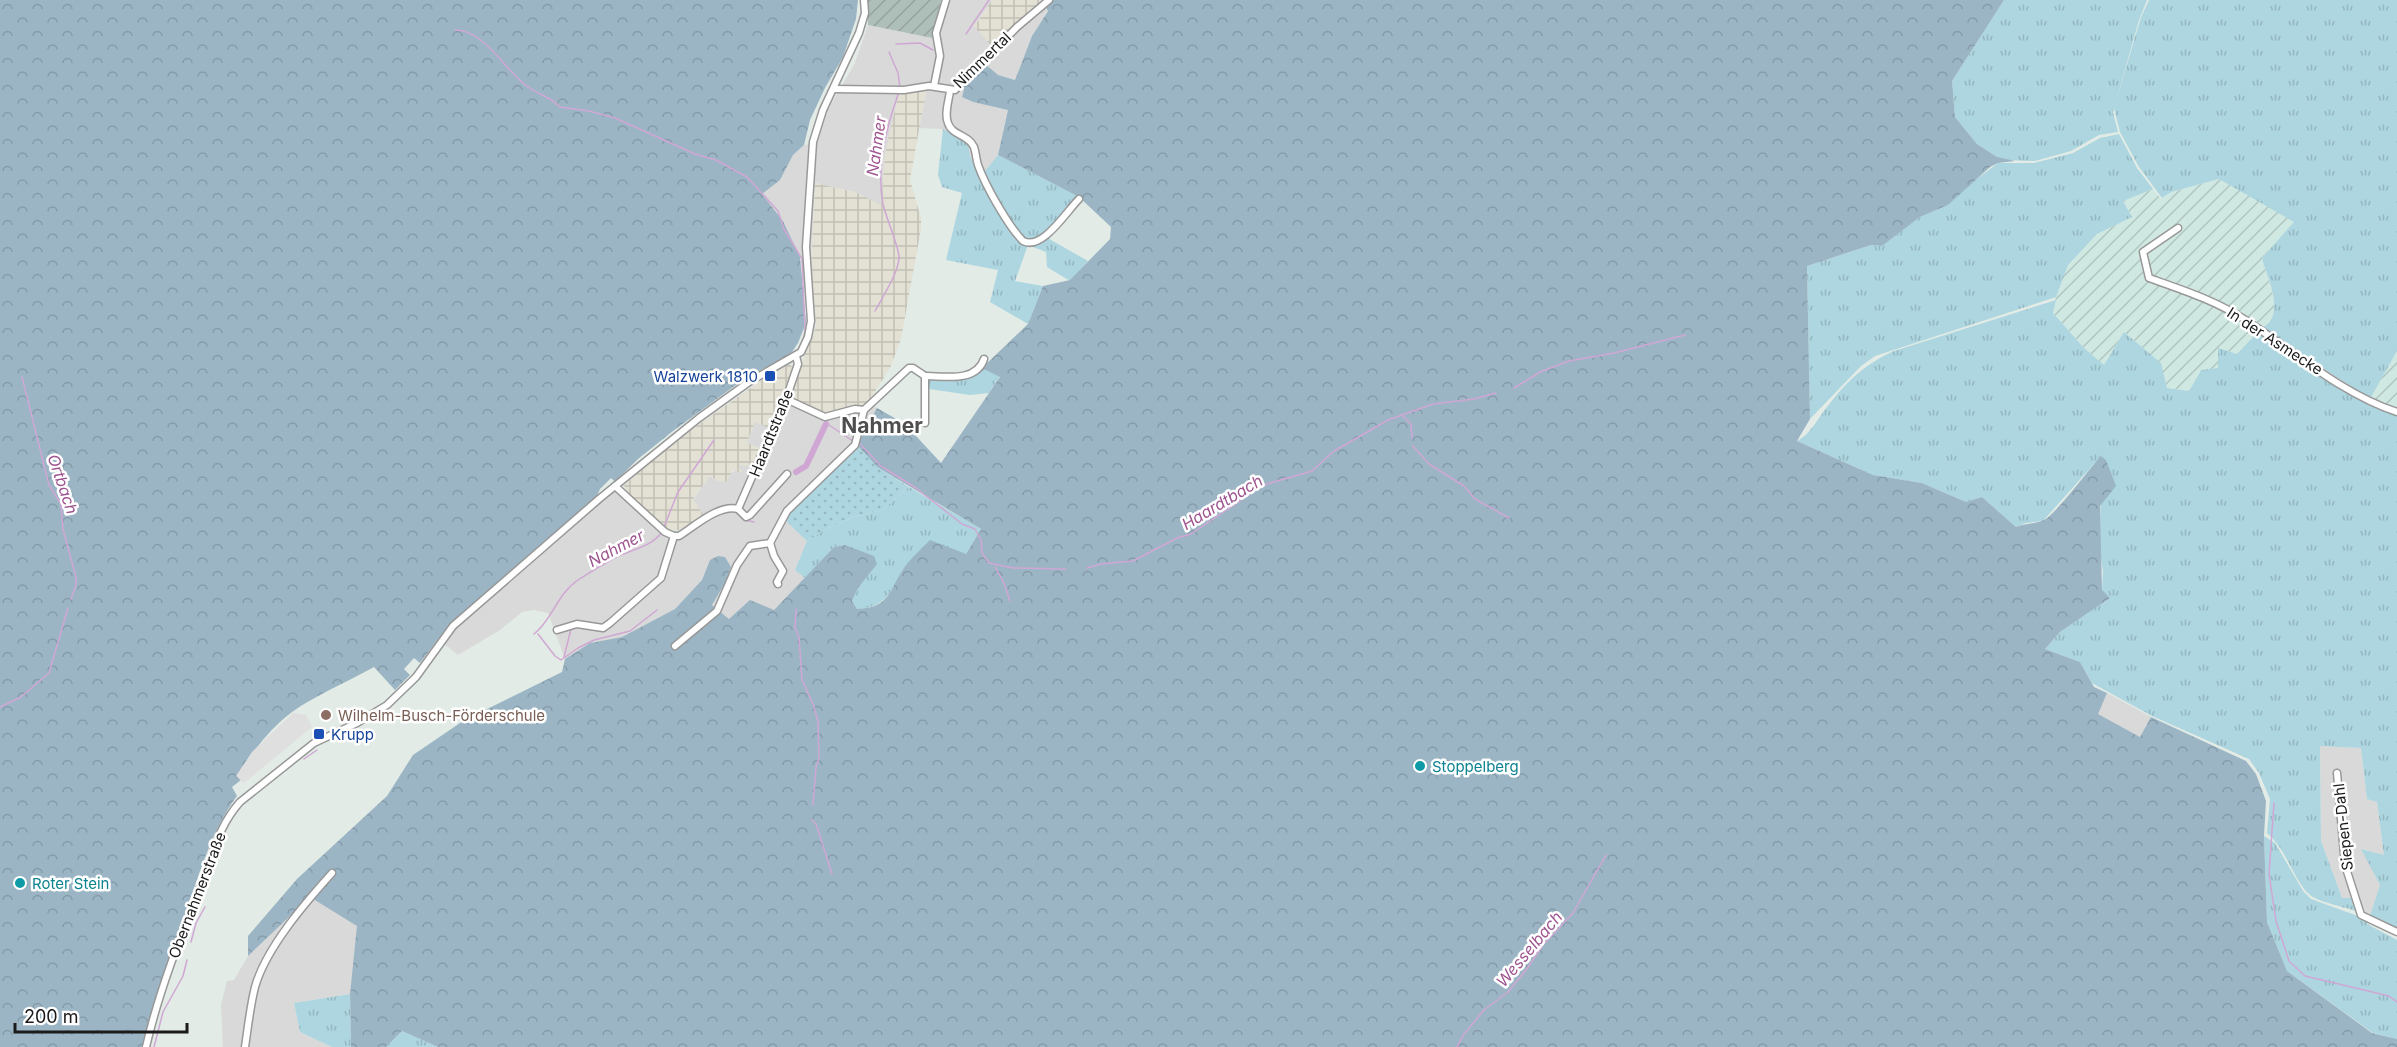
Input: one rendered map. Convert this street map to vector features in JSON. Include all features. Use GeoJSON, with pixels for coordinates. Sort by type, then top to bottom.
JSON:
{"type":"FeatureCollection","features":[{"type":"Feature","properties":{"kind":"street","name":"Haardtstraße"},"geometry":{"type":"LineString","coordinates":[[738,509],[786,399],[798,364],[796,356],[806,342],[812,321],[806,247],[813,142],[823,110],[861,28],[865,13],[864,0]]}},
{"type":"Feature","properties":{"kind":"street"},"geometry":{"type":"LineString","coordinates":[[934,86],[940,56],[936,33],[946,0]]}},
{"type":"Feature","properties":{"kind":"street","name":"Nimmertal"},"geometry":{"type":"LineString","coordinates":[[834,89],[904,90],[934,86],[950,91],[958,88],[1017,27],[1049,0]]}},
{"type":"Feature","properties":{"kind":"street"},"geometry":{"type":"LineString","coordinates":[[950,91],[946,119],[948,124],[951,129],[970,140],[983,175],[1005,215],[1023,241],[1033,244],[1040,241],[1080,199]]}},
{"type":"Feature","properties":{"kind":"street","name":"In der Asmecke"},"geometry":{"type":"LineString","coordinates":[[2178,228],[2143,252],[2150,278],[2226,309],[2368,401],[2397,412]]}},
{"type":"Feature","properties":{"kind":"street","name":"Obernahmerstraße"},"geometry":{"type":"LineString","coordinates":[[146,1047],[157,1004],[203,882],[214,843],[232,812],[250,793],[314,743],[357,723],[387,705],[416,677],[453,626],[615,486],[715,406],[755,378],[796,356]]}},
{"type":"Feature","properties":{"kind":"street"},"geometry":{"type":"LineString","coordinates":[[778,584],[783,571],[774,556],[770,543],[787,511],[855,445],[864,410],[909,368],[916,369],[925,376],[970,374],[981,367],[984,359]]}},
{"type":"Feature","properties":{"kind":"street"},"geometry":{"type":"LineString","coordinates":[[925,376],[925,423]]}},
{"type":"Feature","properties":{"kind":"street"},"geometry":{"type":"LineString","coordinates":[[786,399],[825,417],[855,409],[864,410]]}},
{"type":"Feature","properties":{"kind":"street","name":"Haardtstraße"},"geometry":{"type":"LineString","coordinates":[[674,537],[680,536],[728,508],[738,509],[746,517],[750,515],[787,474]]}},
{"type":"Feature","properties":{"kind":"street"},"geometry":{"type":"LineString","coordinates":[[557,630],[577,624],[603,628],[661,578],[674,537],[663,530],[615,486]]}},
{"type":"Feature","properties":{"kind":"street"},"geometry":{"type":"LineString","coordinates":[[675,646],[717,611],[733,573],[750,546],[770,543]]}},
{"type":"Feature","properties":{"kind":"street","name":"Siepen-Dahl"},"geometry":{"type":"LineString","coordinates":[[2337,773],[2345,865],[2361,915],[2397,932]]}},
{"type":"Feature","properties":{"kind":"street"},"geometry":{"type":"LineString","coordinates":[[246,1047],[255,986],[266,960],[297,914],[332,873]]}},
{"type":"Feature","properties":{"kind":"shaded area"},"geometry":{"type":"Polygon","coordinates":[[[867,0],[941,0],[932,38],[868,25],[867,0]]]}},
{"type":"Feature","properties":{"kind":"shaded area"},"geometry":{"type":"Polygon","coordinates":[[[942,0],[992,0],[977,23],[1044,4],[1048,10],[1032,36],[1015,80],[998,75],[966,81],[962,97],[973,102],[1008,110],[998,155],[982,176],[970,156],[943,129],[919,128],[926,92],[885,154],[881,206],[855,192],[815,183],[811,257],[800,257],[783,221],[761,194],[780,180],[793,155],[804,145],[816,143],[826,113],[855,63],[868,25],[932,38],[942,0]]]}},
{"type":"Feature","properties":{"kind":"shaded area"},"geometry":{"type":"Polygon","coordinates":[[[992,0],[1049,0],[995,50],[973,25],[977,23],[992,0]]]}},
{"type":"Feature","properties":{"kind":"shaded area"},"geometry":{"type":"Polygon","coordinates":[[[926,91],[910,180],[921,218],[921,229],[901,339],[890,368],[867,404],[829,415],[789,397],[816,326],[811,265],[815,183],[855,192],[881,205],[885,154],[899,92],[926,91]]]}},
{"type":"Feature","properties":{"kind":"shaded area"},"geometry":{"type":"Polygon","coordinates":[[[2219,179],[2295,222],[2262,258],[2274,298],[2275,312],[2265,327],[2237,354],[2219,360],[2218,369],[2200,370],[2189,391],[2167,388],[2161,363],[2124,332],[2104,365],[2084,348],[2053,313],[2057,290],[2068,265],[2097,234],[2132,217],[2123,201],[2153,189],[2161,199],[2171,192],[2219,179]]]}},
{"type":"Feature","properties":{"kind":"shaded area"},"geometry":{"type":"Polygon","coordinates":[[[2397,351],[2397,410],[2370,399],[2397,351]]]}},
{"type":"Feature","properties":{"kind":"shaded area"},"geometry":{"type":"Polygon","coordinates":[[[789,364],[793,367],[769,428],[755,422],[747,443],[760,448],[752,467],[740,465],[738,469],[742,470],[741,473],[733,470],[726,482],[718,481],[710,476],[693,499],[704,516],[677,531],[668,529],[626,491],[624,485],[678,439],[759,382],[789,364]]]}},
{"type":"Feature","properties":{"kind":"shaded area"},"geometry":{"type":"Polygon","coordinates":[[[783,394],[829,415],[867,404],[877,408],[857,445],[787,522],[807,541],[795,570],[805,578],[774,610],[729,619],[712,605],[724,585],[710,560],[702,580],[675,609],[622,637],[590,643],[565,659],[548,613],[534,610],[522,612],[500,630],[458,655],[442,642],[455,628],[616,489],[667,538],[676,540],[706,521],[693,500],[710,476],[718,481],[738,469],[755,422],[769,427],[783,394]]]}},
{"type":"Feature","properties":{"kind":"shaded area"},"geometry":{"type":"Polygon","coordinates":[[[2107,693],[2151,717],[2140,737],[2097,714],[2107,693]]]}},
{"type":"Feature","properties":{"kind":"shaded area"},"geometry":{"type":"Polygon","coordinates":[[[293,713],[306,715],[312,727],[244,783],[236,776],[252,752],[293,713]]]}},
{"type":"Feature","properties":{"kind":"shaded area"},"geometry":{"type":"Polygon","coordinates":[[[2320,746],[2361,748],[2367,799],[2377,802],[2384,855],[2362,849],[2380,885],[2370,917],[2342,898],[2321,841],[2320,746]]]}},
{"type":"Feature","properties":{"kind":"shaded area"},"geometry":{"type":"Polygon","coordinates":[[[395,864],[353,968],[350,994],[294,1003],[300,1032],[332,1047],[223,1047],[221,1005],[227,981],[234,980],[248,956],[310,897],[395,864]]]}},
{"type":"Feature","properties":{"kind":"green space"},"geometry":{"type":"Polygon","coordinates":[[[0,0],[858,0],[856,19],[843,57],[810,120],[804,145],[793,155],[780,180],[762,194],[783,221],[800,257],[806,323],[790,355],[744,379],[673,431],[638,459],[615,482],[611,478],[600,489],[597,496],[449,625],[420,663],[414,658],[404,669],[410,675],[395,690],[374,667],[301,706],[268,734],[237,776],[241,780],[232,787],[237,796],[221,821],[203,862],[163,976],[143,1047],[0,1047],[0,0]]]}},
{"type":"Feature","properties":{"kind":"green space"},"geometry":{"type":"Polygon","coordinates":[[[1049,0],[2004,0],[1952,81],[1955,117],[1977,144],[1997,157],[2015,161],[1998,163],[1990,167],[1948,205],[1920,217],[1882,246],[1871,245],[1807,266],[1810,419],[1797,441],[1873,475],[1922,483],[1966,502],[1982,497],[2016,527],[2041,521],[2050,516],[2101,456],[2106,460],[2116,486],[2100,506],[2102,590],[2110,598],[2060,632],[2045,649],[2080,662],[2094,687],[2107,693],[2098,714],[2140,737],[2151,717],[2246,761],[2256,774],[2266,801],[2264,836],[2267,922],[2287,971],[2372,1033],[2397,1039],[2397,1047],[438,1047],[402,1031],[386,1047],[351,1047],[350,994],[357,926],[310,897],[248,956],[248,936],[297,879],[387,796],[413,755],[463,721],[562,672],[565,659],[590,643],[622,637],[675,609],[702,580],[710,560],[718,556],[725,557],[731,567],[712,605],[729,619],[750,600],[774,610],[834,547],[845,545],[874,556],[877,564],[858,588],[852,601],[857,609],[868,608],[882,601],[907,564],[930,540],[966,554],[981,529],[877,467],[857,445],[877,408],[905,424],[941,463],[1000,377],[982,368],[1028,324],[1043,286],[1070,280],[1110,239],[1111,227],[1079,197],[998,155],[1008,110],[973,102],[962,97],[966,81],[985,64],[998,75],[1015,80],[1032,36],[1048,11],[1044,4],[1049,0]]]}},
{"type":"Feature","properties":{"kind":"green space"},"geometry":{"type":"Polygon","coordinates":[[[2004,0],[2147,0],[2139,20],[2115,105],[2141,17],[2149,0],[2397,0],[2397,351],[2370,399],[2262,328],[2269,322],[2274,305],[2262,258],[2294,222],[2219,179],[2171,192],[2162,198],[2139,167],[2120,132],[2114,108],[2118,132],[2099,135],[2071,151],[2035,161],[2006,160],[1977,144],[1955,117],[1952,81],[2004,0]]]}},
{"type":"Feature","properties":{"kind":"green space"},"geometry":{"type":"Polygon","coordinates":[[[943,129],[968,144],[970,156],[981,176],[998,155],[1079,197],[1044,236],[1088,261],[1070,281],[1047,267],[1046,252],[1028,245],[1015,281],[1043,286],[1028,324],[990,302],[998,270],[946,260],[962,193],[942,187],[938,175],[943,129]]]}},
{"type":"Feature","properties":{"kind":"green space"},"geometry":{"type":"Polygon","coordinates":[[[2119,134],[2137,168],[2153,189],[2123,201],[2132,217],[2097,234],[2068,265],[2056,297],[1875,356],[1861,366],[1810,419],[1807,266],[1871,245],[1882,246],[1920,217],[1948,205],[1969,185],[1998,163],[2034,163],[2073,153],[2100,138],[2119,134]]]}},
{"type":"Feature","properties":{"kind":"green space"},"geometry":{"type":"Polygon","coordinates":[[[2056,300],[2053,313],[2084,348],[2104,365],[2124,332],[2161,363],[2167,388],[2189,391],[2201,370],[2218,368],[2218,348],[2237,354],[2259,331],[2295,356],[2397,414],[2397,928],[2370,916],[2380,885],[2361,849],[2384,855],[2377,802],[2367,799],[2361,748],[2320,746],[2321,841],[2342,898],[2354,898],[2359,912],[2320,900],[2304,889],[2280,848],[2267,833],[2270,799],[2259,773],[2249,759],[2152,716],[2092,683],[2080,662],[2045,649],[2060,632],[2110,598],[2102,591],[2101,456],[2043,521],[2016,527],[1982,497],[1966,502],[1922,483],[1873,475],[1797,441],[1810,430],[1849,382],[1884,356],[2056,300]]]}},
{"type":"Feature","properties":{"kind":"green space"},"geometry":{"type":"Polygon","coordinates":[[[982,368],[1000,376],[989,393],[970,395],[929,389],[928,378],[949,380],[982,368]]]}},
{"type":"Feature","properties":{"kind":"green space"},"geometry":{"type":"Polygon","coordinates":[[[857,445],[877,467],[909,487],[882,510],[854,517],[824,530],[807,541],[787,522],[790,511],[857,445]]]}},
{"type":"Feature","properties":{"kind":"green space"},"geometry":{"type":"Polygon","coordinates":[[[909,487],[981,529],[966,554],[903,569],[891,591],[881,602],[867,608],[857,609],[852,601],[858,588],[876,564],[845,545],[834,547],[805,578],[795,570],[807,541],[824,530],[854,517],[882,510],[909,487]]]}},
{"type":"Feature","properties":{"kind":"green space"},"geometry":{"type":"Polygon","coordinates":[[[2264,836],[2275,843],[2303,891],[2311,899],[2369,920],[2367,924],[2397,940],[2397,1039],[2373,1033],[2287,971],[2267,922],[2264,836]]]}},
{"type":"Feature","properties":{"kind":"green space"},"geometry":{"type":"Polygon","coordinates":[[[350,994],[351,1047],[332,1047],[300,1032],[294,1003],[350,994]]]}},
{"type":"Feature","properties":{"kind":"green space"},"geometry":{"type":"Polygon","coordinates":[[[402,1031],[438,1047],[386,1047],[402,1031]]]}},
{"type":"Feature","properties":{"kind":"waterway"},"geometry":{"type":"LineString","coordinates":[[966,34],[989,0]]}},
{"type":"Feature","properties":{"kind":"waterway"},"geometry":{"type":"LineString","coordinates":[[455,30],[476,36],[520,80],[560,107],[615,118],[695,154],[716,160],[747,177],[778,211],[784,229],[802,259],[805,331],[803,340]]}},
{"type":"Feature","properties":{"kind":"waterway"},"geometry":{"type":"LineString","coordinates":[[896,44],[920,43],[933,50]]}},
{"type":"Feature","properties":{"kind":"waterway","name":"Nahmer"},"geometry":{"type":"LineString","coordinates":[[889,52],[898,73],[900,88]]}},
{"type":"Feature","properties":{"kind":"waterway","name":"Nahmer"},"geometry":{"type":"LineString","coordinates":[[875,311],[893,277],[899,257],[881,190],[883,147],[899,92]]}},
{"type":"Feature","properties":{"kind":"waterway","name":"Haardtbach"},"geometry":{"type":"LineString","coordinates":[[1514,388],[1540,372],[1569,361],[1614,353],[1685,335]]}},
{"type":"Feature","properties":{"kind":"waterway","name":"Ortbach"},"geometry":{"type":"LineString","coordinates":[[22,377],[49,485],[61,504],[63,529],[76,577],[71,599]]}},
{"type":"Feature","properties":{"kind":"waterway","name":"Haardtbach"},"geometry":{"type":"LineString","coordinates":[[1087,568],[1101,564],[1133,561],[1177,538],[1191,534],[1259,488],[1312,471],[1334,451],[1388,420],[1433,404],[1474,399],[1496,393]]}},
{"type":"Feature","properties":{"kind":"waterway"},"geometry":{"type":"LineString","coordinates":[[1403,416],[1411,424],[1412,438]]}},
{"type":"Feature","properties":{"kind":"waterway"},"geometry":{"type":"LineString","coordinates":[[796,472],[806,466],[826,424]]}},
{"type":"Feature","properties":{"kind":"waterway","name":"Haardtbach"},"geometry":{"type":"LineString","coordinates":[[829,425],[853,441]]}},
{"type":"Feature","properties":{"kind":"waterway","name":"Nahmer"},"geometry":{"type":"LineString","coordinates":[[664,527],[678,492],[714,440]]}},
{"type":"Feature","properties":{"kind":"waterway","name":"Haardtbach"},"geometry":{"type":"LineString","coordinates":[[860,444],[881,466],[916,488],[962,524],[975,529],[981,540],[982,553],[989,563],[1013,568],[1066,569]]}},
{"type":"Feature","properties":{"kind":"waterway"},"geometry":{"type":"LineString","coordinates":[[1412,445],[1429,464],[1464,486],[1475,499],[1509,518]]}},
{"type":"Feature","properties":{"kind":"waterway"},"geometry":{"type":"LineString","coordinates":[[745,520],[754,522]]}},
{"type":"Feature","properties":{"kind":"waterway","name":"Nahmer"},"geometry":{"type":"LineString","coordinates":[[534,634],[546,621],[565,592],[578,580],[618,556],[647,544],[662,532]]}},
{"type":"Feature","properties":{"kind":"waterway"},"geometry":{"type":"LineString","coordinates":[[995,567],[1010,601]]}},
{"type":"Feature","properties":{"kind":"waterway","name":"Ortbach"},"geometry":{"type":"LineString","coordinates":[[0,707],[21,697],[49,673],[68,608]]}},
{"type":"Feature","properties":{"kind":"waterway"},"geometry":{"type":"LineString","coordinates":[[796,609],[795,628],[799,637],[802,680],[818,721],[819,758],[816,767],[813,805]]}},
{"type":"Feature","properties":{"kind":"waterway"},"geometry":{"type":"LineString","coordinates":[[538,634],[555,656],[561,660],[594,640],[630,631],[657,610]]}},
{"type":"Feature","properties":{"kind":"waterway"},"geometry":{"type":"LineString","coordinates":[[564,657],[571,629]]}},
{"type":"Feature","properties":{"kind":"waterway","name":"Nahmer"},"geometry":{"type":"LineString","coordinates":[[304,759],[317,750]]}},
{"type":"Feature","properties":{"kind":"waterway"},"geometry":{"type":"LineString","coordinates":[[2274,803],[2269,874],[2276,921],[2289,961],[2305,976],[2389,996],[2397,1002]]}},
{"type":"Feature","properties":{"kind":"waterway"},"geometry":{"type":"LineString","coordinates":[[812,820],[816,824],[832,874]]}},
{"type":"Feature","properties":{"kind":"waterway","name":"Wesselbach"},"geometry":{"type":"LineString","coordinates":[[1457,1047],[1464,1034],[1484,1010],[1508,992],[1543,945],[1573,913],[1606,855]]}},
{"type":"Feature","properties":{"kind":"waterway","name":"Nahmer"},"geometry":{"type":"LineString","coordinates":[[191,942],[196,923],[205,907]]}},
{"type":"Feature","properties":{"kind":"waterway","name":"Nahmer"},"geometry":{"type":"LineString","coordinates":[[154,1047],[163,1012],[183,976],[187,960]]}},
{"type":"Feature","properties":{"kind":"place","name":"Walzwerk 1810"},"geometry":{"type":"Point","coordinates":[770,376]}},
{"type":"Feature","properties":{"kind":"place","name":"Wilhelm-Busch-Förderschule"},"geometry":{"type":"Point","coordinates":[326,715]}},
{"type":"Feature","properties":{"kind":"place","name":"Krupp"},"geometry":{"type":"Point","coordinates":[319,734]}},
{"type":"Feature","properties":{"kind":"place","name":"Stoppelberg"},"geometry":{"type":"Point","coordinates":[1420,766]}},
{"type":"Feature","properties":{"kind":"place","name":"Roter Stein"},"geometry":{"type":"Point","coordinates":[20,883]}},
{"type":"Feature","properties":{"kind":"district","name":"Nahmer"},"geometry":{"type":"Point","coordinates":[882,425]}}]}
